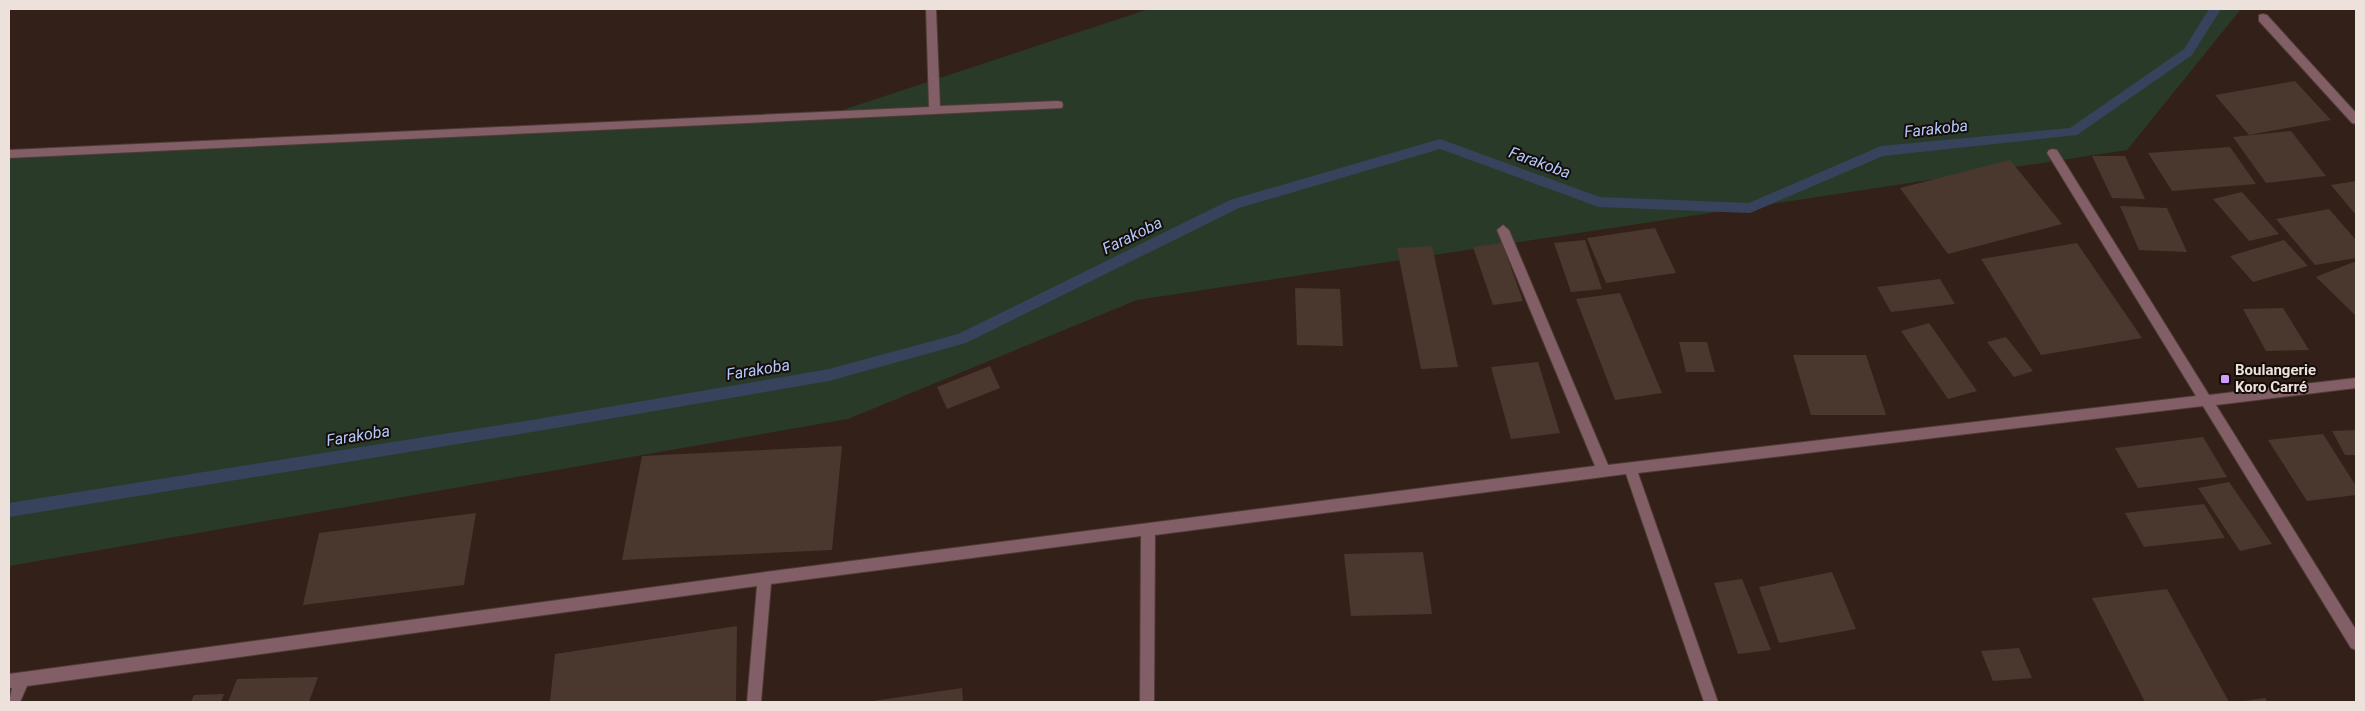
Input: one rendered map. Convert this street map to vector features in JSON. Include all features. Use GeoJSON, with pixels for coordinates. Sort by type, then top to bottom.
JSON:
{"type":"FeatureCollection","features":[{"type":"Feature","properties":{"kind":"street"},"geometry":{"type":"LineString","coordinates":[[931,9],[935,111]]}},
{"type":"Feature","properties":{"kind":"street"},"geometry":{"type":"LineString","coordinates":[[2263,18],[2356,120]]}},
{"type":"Feature","properties":{"kind":"street"},"geometry":{"type":"LineString","coordinates":[[9,154],[1058,105]]}},
{"type":"Feature","properties":{"kind":"street"},"geometry":{"type":"LineString","coordinates":[[2053,153],[2356,643]]}},
{"type":"Feature","properties":{"kind":"street"},"geometry":{"type":"LineString","coordinates":[[1503,230],[1604,471]]}},
{"type":"Feature","properties":{"kind":"street"},"geometry":{"type":"LineString","coordinates":[[13,702],[16,680],[765,578],[1604,471],[2356,383]]}},
{"type":"Feature","properties":{"kind":"street"},"geometry":{"type":"LineString","coordinates":[[1630,468],[1711,702]]}},
{"type":"Feature","properties":{"kind":"street"},"geometry":{"type":"LineString","coordinates":[[1147,702],[1148,529]]}},
{"type":"Feature","properties":{"kind":"street"},"geometry":{"type":"LineString","coordinates":[[754,702],[765,578]]}},
{"type":"Feature","properties":{"kind":"green space"},"geometry":{"type":"Polygon","coordinates":[[[1149,9],[2241,9],[2127,150],[1137,300],[848,419],[9,566],[9,150],[812,120],[1149,9]]]}},
{"type":"Feature","properties":{"kind":"building"},"geometry":{"type":"Polygon","coordinates":[[[2295,81],[2331,120],[2249,135],[2215,95],[2295,81]]]}},
{"type":"Feature","properties":{"kind":"building"},"geometry":{"type":"Polygon","coordinates":[[[2291,131],[2326,176],[2266,183],[2233,137],[2291,131]]]}},
{"type":"Feature","properties":{"kind":"building"},"geometry":{"type":"Polygon","coordinates":[[[2230,147],[2256,184],[2172,191],[2148,153],[2230,147]]]}},
{"type":"Feature","properties":{"kind":"building"},"geometry":{"type":"Polygon","coordinates":[[[2092,156],[2125,156],[2145,199],[2112,198],[2092,156]]]}},
{"type":"Feature","properties":{"kind":"building"},"geometry":{"type":"Polygon","coordinates":[[[2010,160],[2062,224],[1948,254],[1900,188],[2010,160]]]}},
{"type":"Feature","properties":{"kind":"building"},"geometry":{"type":"Polygon","coordinates":[[[2356,181],[2356,215],[2331,185],[2356,181]]]}},
{"type":"Feature","properties":{"kind":"building"},"geometry":{"type":"Polygon","coordinates":[[[2242,192],[2279,234],[2249,241],[2213,199],[2242,192]]]}},
{"type":"Feature","properties":{"kind":"building"},"geometry":{"type":"Polygon","coordinates":[[[2120,206],[2167,208],[2187,252],[2139,250],[2120,206]]]}},
{"type":"Feature","properties":{"kind":"building"},"geometry":{"type":"Polygon","coordinates":[[[2329,209],[2356,240],[2356,258],[2315,265],[2276,219],[2329,209]]]}},
{"type":"Feature","properties":{"kind":"building"},"geometry":{"type":"Polygon","coordinates":[[[1655,228],[1676,273],[1606,283],[1587,238],[1655,228]]]}},
{"type":"Feature","properties":{"kind":"building"},"geometry":{"type":"Polygon","coordinates":[[[1585,240],[1602,289],[1571,292],[1554,243],[1585,240]]]}},
{"type":"Feature","properties":{"kind":"building"},"geometry":{"type":"Polygon","coordinates":[[[2284,240],[2308,266],[2253,282],[2230,256],[2284,240]]]}},
{"type":"Feature","properties":{"kind":"building"},"geometry":{"type":"Polygon","coordinates":[[[1502,243],[1523,301],[1493,305],[1473,247],[1502,243]]]}},
{"type":"Feature","properties":{"kind":"building"},"geometry":{"type":"Polygon","coordinates":[[[2077,243],[2142,338],[2041,355],[1981,259],[2077,243]]]}},
{"type":"Feature","properties":{"kind":"building"},"geometry":{"type":"Polygon","coordinates":[[[1432,246],[1458,367],[1421,369],[1397,248],[1432,246]]]}},
{"type":"Feature","properties":{"kind":"building"},"geometry":{"type":"Polygon","coordinates":[[[2356,261],[2356,316],[2316,277],[2356,261]]]}},
{"type":"Feature","properties":{"kind":"building"},"geometry":{"type":"Polygon","coordinates":[[[1940,279],[1955,304],[1891,312],[1877,287],[1940,279]]]}},
{"type":"Feature","properties":{"kind":"building"},"geometry":{"type":"Polygon","coordinates":[[[1295,288],[1340,289],[1343,346],[1297,345],[1295,288]]]}},
{"type":"Feature","properties":{"kind":"building"},"geometry":{"type":"Polygon","coordinates":[[[1620,293],[1662,393],[1615,400],[1576,299],[1620,293]]]}},
{"type":"Feature","properties":{"kind":"building"},"geometry":{"type":"Polygon","coordinates":[[[2283,308],[2309,350],[2266,351],[2243,309],[2283,308]]]}},
{"type":"Feature","properties":{"kind":"building"},"geometry":{"type":"Polygon","coordinates":[[[1929,323],[1977,391],[1948,399],[1901,331],[1929,323]]]}},
{"type":"Feature","properties":{"kind":"building"},"geometry":{"type":"Polygon","coordinates":[[[2006,337],[2033,371],[2014,377],[1987,342],[2006,337]]]}},
{"type":"Feature","properties":{"kind":"building"},"geometry":{"type":"Polygon","coordinates":[[[1679,342],[1707,342],[1715,372],[1686,372],[1679,342]]]}},
{"type":"Feature","properties":{"kind":"building"},"geometry":{"type":"Polygon","coordinates":[[[1793,355],[1866,355],[1886,415],[1811,415],[1793,355]]]}},
{"type":"Feature","properties":{"kind":"building"},"geometry":{"type":"Polygon","coordinates":[[[1538,362],[1560,433],[1511,439],[1491,367],[1538,362]]]}},
{"type":"Feature","properties":{"kind":"building"},"geometry":{"type":"Polygon","coordinates":[[[990,366],[1000,388],[947,409],[937,387],[990,366]]]}},
{"type":"Feature","properties":{"kind":"building"},"geometry":{"type":"Polygon","coordinates":[[[2356,430],[2356,455],[2345,455],[2332,431],[2356,430]]]}},
{"type":"Feature","properties":{"kind":"building"},"geometry":{"type":"Polygon","coordinates":[[[2323,434],[2356,486],[2356,495],[2307,501],[2268,440],[2323,434]]]}},
{"type":"Feature","properties":{"kind":"building"},"geometry":{"type":"Polygon","coordinates":[[[2203,437],[2227,477],[2138,488],[2115,448],[2203,437]]]}},
{"type":"Feature","properties":{"kind":"building"},"geometry":{"type":"Polygon","coordinates":[[[842,446],[832,550],[622,560],[642,456],[842,446]]]}},
{"type":"Feature","properties":{"kind":"building"},"geometry":{"type":"Polygon","coordinates":[[[2229,482],[2272,544],[2240,551],[2198,488],[2229,482]]]}},
{"type":"Feature","properties":{"kind":"building"},"geometry":{"type":"Polygon","coordinates":[[[2204,504],[2225,538],[2144,547],[2125,513],[2204,504]]]}},
{"type":"Feature","properties":{"kind":"building"},"geometry":{"type":"Polygon","coordinates":[[[476,513],[464,585],[303,605],[319,533],[476,513]]]}},
{"type":"Feature","properties":{"kind":"building"},"geometry":{"type":"Polygon","coordinates":[[[1423,552],[1432,614],[1351,616],[1344,554],[1423,552]]]}},
{"type":"Feature","properties":{"kind":"building"},"geometry":{"type":"Polygon","coordinates":[[[1832,572],[1856,629],[1779,643],[1759,587],[1832,572]]]}},
{"type":"Feature","properties":{"kind":"building"},"geometry":{"type":"Polygon","coordinates":[[[1742,579],[1771,650],[1738,654],[1714,583],[1742,579]]]}},
{"type":"Feature","properties":{"kind":"building"},"geometry":{"type":"Polygon","coordinates":[[[2167,589],[2229,702],[2145,702],[2092,598],[2167,589]]]}},
{"type":"Feature","properties":{"kind":"building"},"geometry":{"type":"Polygon","coordinates":[[[737,626],[736,702],[550,702],[555,654],[737,626]]]}},
{"type":"Feature","properties":{"kind":"building"},"geometry":{"type":"Polygon","coordinates":[[[2019,648],[2032,678],[1993,681],[1981,651],[2019,648]]]}},
{"type":"Feature","properties":{"kind":"building"},"geometry":{"type":"Polygon","coordinates":[[[318,677],[309,702],[228,702],[237,679],[318,677]]]}},
{"type":"Feature","properties":{"kind":"building"},"geometry":{"type":"Polygon","coordinates":[[[962,688],[963,702],[873,702],[873,701],[962,688]]]}},
{"type":"Feature","properties":{"kind":"building"},"geometry":{"type":"Polygon","coordinates":[[[224,694],[221,702],[191,702],[194,695],[224,694]]]}},
{"type":"Feature","properties":{"kind":"building"},"geometry":{"type":"Polygon","coordinates":[[[2265,698],[2268,702],[2244,702],[2244,701],[2265,698]]]}},
{"type":"Feature","properties":{"kind":"waterway","name":"Farakoba"},"geometry":{"type":"LineString","coordinates":[[9,510],[532,426],[829,375],[961,339],[1235,204],[1440,144],[1599,202],[1750,208],[1881,151],[2073,132],[2188,52],[2215,9]]}},
{"type":"Feature","properties":{"kind":"place","name":"Boulangerie Koro Carré"},"geometry":{"type":"Point","coordinates":[2225,379]}}]}
